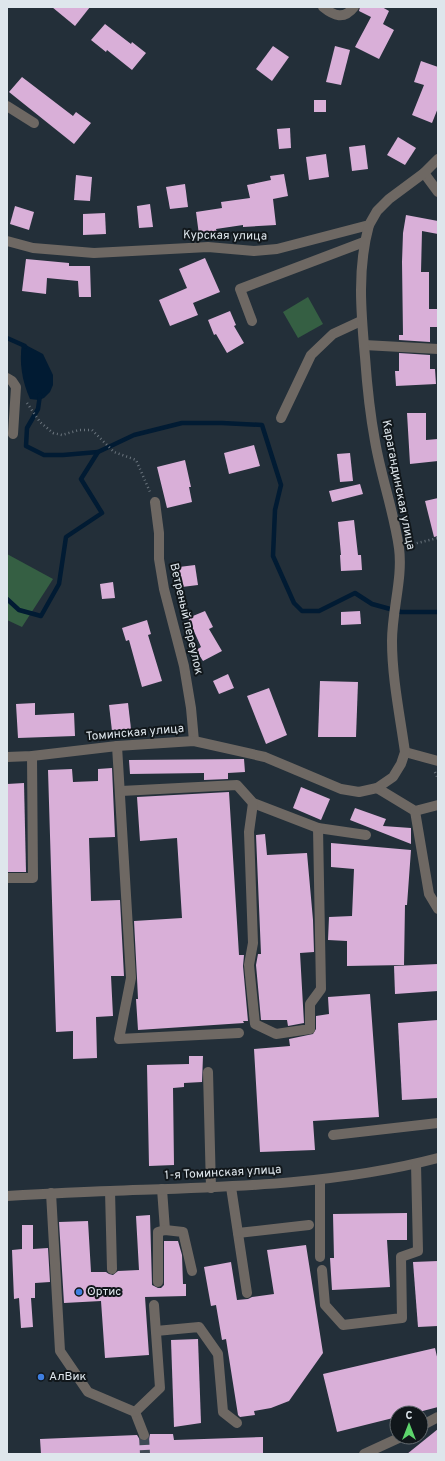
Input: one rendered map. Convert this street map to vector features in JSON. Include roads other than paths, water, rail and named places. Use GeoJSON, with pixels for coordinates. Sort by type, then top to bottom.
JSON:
{"type":"FeatureCollection","features":[{"type":"Feature","properties":{"kind":"street"},"geometry":{"type":"LineString","coordinates":[[323,7],[340,16],[350,12],[354,7]]}},
{"type":"Feature","properties":{"kind":"street"},"geometry":{"type":"LineString","coordinates":[[7,106],[34,123]]}},
{"type":"Feature","properties":{"kind":"street"},"geometry":{"type":"LineString","coordinates":[[369,225],[377,211],[389,198],[424,173],[438,159]]}},
{"type":"Feature","properties":{"kind":"street"},"geometry":{"type":"LineString","coordinates":[[424,173],[438,192]]}},
{"type":"Feature","properties":{"kind":"street","name":"Курская улица"},"geometry":{"type":"LineString","coordinates":[[7,241],[33,248],[94,253],[208,247],[254,251],[277,249],[369,225]]}},
{"type":"Feature","properties":{"kind":"street","name":"Карагандинская улица"},"geometry":{"type":"LineString","coordinates":[[369,225],[364,242],[361,266],[361,321],[368,396],[375,442],[399,548],[400,568],[393,612],[392,641],[394,671],[405,752],[402,764],[393,777],[378,788]]}},
{"type":"Feature","properties":{"kind":"street"},"geometry":{"type":"LineString","coordinates":[[252,320],[240,289],[364,242]]}},
{"type":"Feature","properties":{"kind":"street"},"geometry":{"type":"LineString","coordinates":[[281,418],[311,355],[333,334],[361,321]]}},
{"type":"Feature","properties":{"kind":"street"},"geometry":{"type":"LineString","coordinates":[[364,345],[438,349]]}},
{"type":"Feature","properties":{"kind":"street"},"geometry":{"type":"LineString","coordinates":[[7,378],[12,381],[16,387],[13,434]]}},
{"type":"Feature","properties":{"kind":"street","name":"Ветреный переулок"},"geometry":{"type":"LineString","coordinates":[[155,502],[160,532],[159,559],[164,589],[184,666],[191,708],[194,741]]}},
{"type":"Feature","properties":{"kind":"street","name":"Томинская улица"},"geometry":{"type":"LineString","coordinates":[[7,757],[32,756],[117,746],[194,741],[265,757],[342,789],[359,792],[378,788]]}},
{"type":"Feature","properties":{"kind":"street"},"geometry":{"type":"LineString","coordinates":[[117,746],[121,791],[131,978],[119,1039],[239,1033]]}},
{"type":"Feature","properties":{"kind":"street"},"geometry":{"type":"LineString","coordinates":[[405,752],[438,761]]}},
{"type":"Feature","properties":{"kind":"street"},"geometry":{"type":"LineString","coordinates":[[7,878],[33,878],[32,756]]}},
{"type":"Feature","properties":{"kind":"street"},"geometry":{"type":"LineString","coordinates":[[121,791],[237,785],[253,802],[318,828],[366,835]]}},
{"type":"Feature","properties":{"kind":"street"},"geometry":{"type":"LineString","coordinates":[[378,788],[415,811],[438,805]]}},
{"type":"Feature","properties":{"kind":"street"},"geometry":{"type":"LineString","coordinates":[[253,802],[249,832],[253,943],[249,965],[255,1024],[276,1034],[310,1029],[310,1004],[321,989],[318,828]]}},
{"type":"Feature","properties":{"kind":"street"},"geometry":{"type":"LineString","coordinates":[[415,811],[429,894],[438,909]]}},
{"type":"Feature","properties":{"kind":"street"},"geometry":{"type":"LineString","coordinates":[[208,1072],[211,1188]]}},
{"type":"Feature","properties":{"kind":"street"},"geometry":{"type":"LineString","coordinates":[[333,1135],[438,1123]]}},
{"type":"Feature","properties":{"kind":"street","name":"1-я Томинская улица"},"geometry":{"type":"LineString","coordinates":[[7,1196],[110,1190],[231,1187],[320,1180],[416,1164],[438,1158]]}},
{"type":"Feature","properties":{"kind":"street"},"geometry":{"type":"LineString","coordinates":[[322,1270],[325,1305],[343,1325],[402,1318],[401,1257],[418,1251],[416,1164]]}},
{"type":"Feature","properties":{"kind":"street"},"geometry":{"type":"LineString","coordinates":[[320,1180],[320,1257]]}},
{"type":"Feature","properties":{"kind":"street"},"geometry":{"type":"LineString","coordinates":[[231,1187],[247,1293]]}},
{"type":"Feature","properties":{"kind":"street"},"geometry":{"type":"LineString","coordinates":[[162,1189],[164,1230]]}},
{"type":"Feature","properties":{"kind":"street"},"geometry":{"type":"LineString","coordinates":[[110,1190],[112,1269]]}},
{"type":"Feature","properties":{"kind":"street"},"geometry":{"type":"LineString","coordinates":[[51,1193],[60,1351],[88,1392],[135,1412],[144,1435]]}},
{"type":"Feature","properties":{"kind":"street"},"geometry":{"type":"LineString","coordinates":[[238,1233],[309,1225]]}},
{"type":"Feature","properties":{"kind":"street"},"geometry":{"type":"LineString","coordinates":[[158,1282],[158,1232],[164,1230],[183,1232],[192,1271]]}},
{"type":"Feature","properties":{"kind":"street"},"geometry":{"type":"LineString","coordinates":[[135,1412],[160,1388],[154,1305]]}},
{"type":"Feature","properties":{"kind":"street"},"geometry":{"type":"LineString","coordinates":[[156,1331],[199,1327],[218,1354],[223,1412],[237,1423]]}},
{"type":"Feature","properties":{"kind":"street"},"geometry":{"type":"LineString","coordinates":[[429,1422],[438,1417]]}},
{"type":"Feature","properties":{"kind":"street"},"geometry":{"type":"LineString","coordinates":[[366,1454],[389,1443]]}},
{"type":"Feature","properties":{"kind":"water"},"geometry":{"type":"Polygon","coordinates":[[[22,343],[43,354],[53,375],[53,385],[50,392],[44,398],[39,400],[30,399],[25,385],[21,365],[22,343]]]}},
{"type":"Feature","properties":{"kind":"waterway"},"geometry":{"type":"LineString","coordinates":[[7,338],[25,346]]}},
{"type":"Feature","properties":{"kind":"waterway"},"geometry":{"type":"LineString","coordinates":[[40,395],[38,409],[27,428],[26,446],[44,455],[98,452]]}},
{"type":"Feature","properties":{"kind":"waterway"},"geometry":{"type":"LineString","coordinates":[[7,599],[19,610],[41,616],[59,584],[66,537],[102,513],[81,479],[98,452],[134,435],[182,423],[222,423],[262,425],[281,485],[275,510],[273,556],[294,603],[302,611],[319,611],[355,593],[372,604],[401,612],[438,612]]}},
{"type":"Feature","properties":{"kind":"tunnel"},"geometry":{"type":"LineString","coordinates":[[144,1435],[145,1454]]}},
{"type":"Feature","properties":{"kind":"place","name":"Ортис"},"geometry":{"type":"Point","coordinates":[79,1292]}},
{"type":"Feature","properties":{"kind":"place","name":"АлВик"},"geometry":{"type":"Point","coordinates":[41,1377]}}]}
